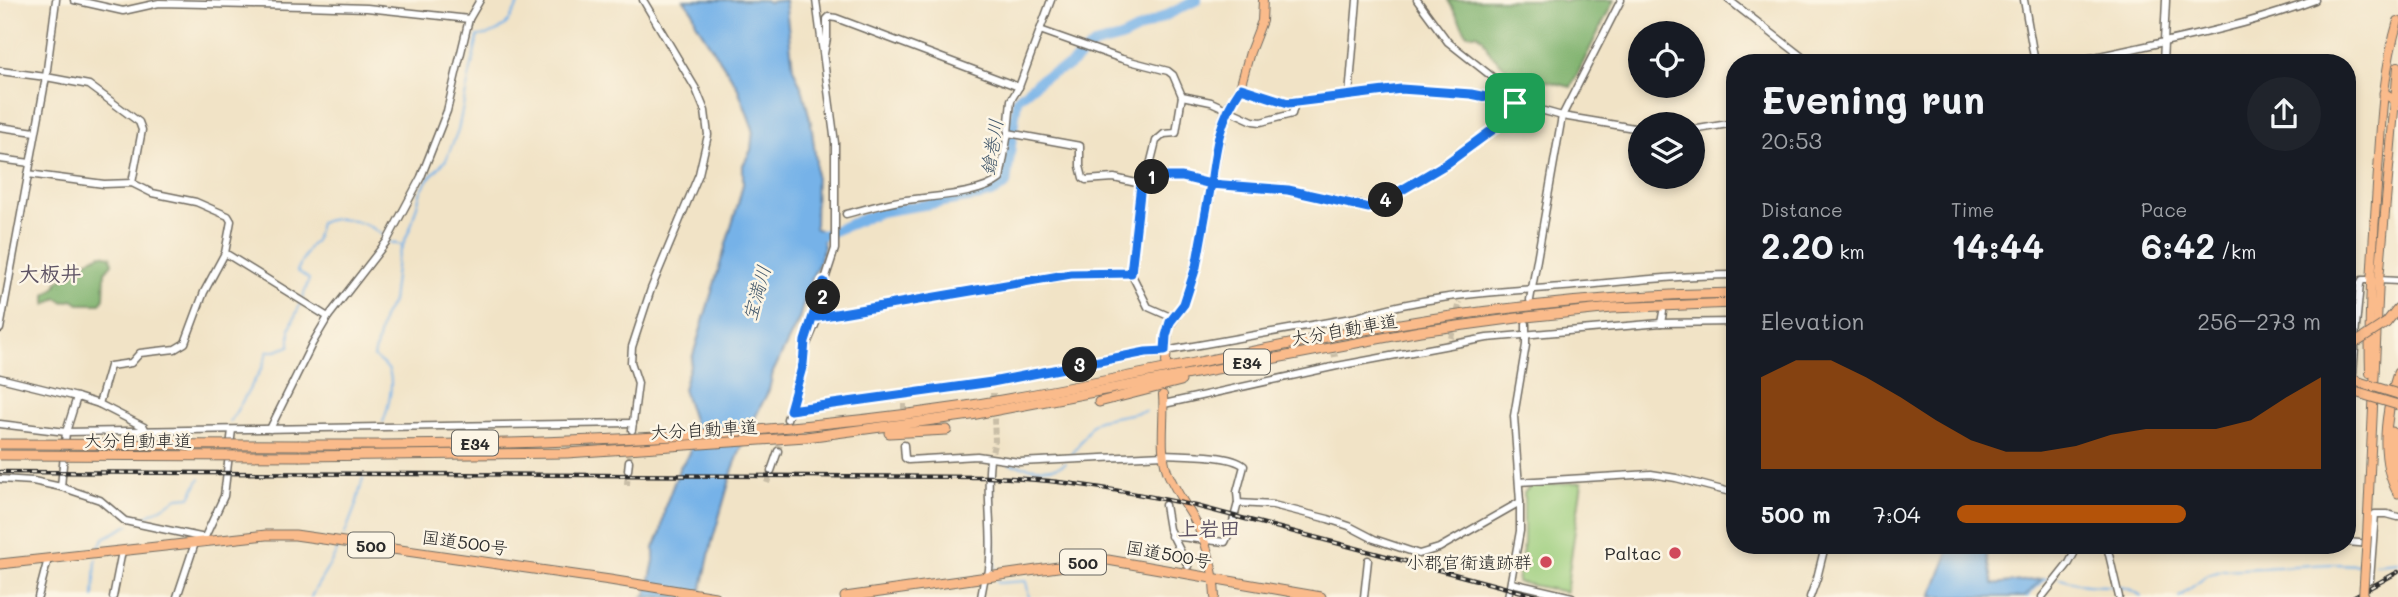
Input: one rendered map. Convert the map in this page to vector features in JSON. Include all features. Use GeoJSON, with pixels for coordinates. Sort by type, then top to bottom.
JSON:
{"type":"FeatureCollection","features":[{"type":"Feature","properties":{"kind":"highway"},"geometry":{"type":"LineString","coordinates":[[2384,93],[2396,101]]}},
{"type":"Feature","properties":{"kind":"highway","name":"大分自動車道"},"geometry":{"type":"LineString","coordinates":[[0,455],[567,453],[874,419],[969,405],[1419,321],[1517,307],[1611,298],[1726,293]]}},
{"type":"Feature","properties":{"kind":"highway","name":"大分自動車道"},"geometry":{"type":"LineString","coordinates":[[0,444],[299,445],[761,441],[984,413],[1420,331],[1612,308],[1726,303]]}},
{"type":"Feature","properties":{"kind":"highway"},"geometry":{"type":"LineString","coordinates":[[2356,341],[2386,323],[2398,308]]}},
{"type":"Feature","properties":{"kind":"highway"},"geometry":{"type":"LineString","coordinates":[[1099,402],[1268,358]]}},
{"type":"Feature","properties":{"kind":"highway"},"geometry":{"type":"LineString","coordinates":[[2398,373],[2387,425],[2385,456],[2390,478],[2398,493]]}},
{"type":"Feature","properties":{"kind":"highway"},"geometry":{"type":"LineString","coordinates":[[2356,380],[2398,397],[2392,432],[2393,461],[2398,477]]}},
{"type":"Feature","properties":{"kind":"highway"},"geometry":{"type":"LineString","coordinates":[[2356,394],[2398,405]]}},
{"type":"Feature","properties":{"kind":"highway"},"geometry":{"type":"LineString","coordinates":[[806,437],[947,430]]}},
{"type":"Feature","properties":{"kind":"highway","name":"国道500号"},"geometry":{"type":"LineString","coordinates":[[0,564],[201,541],[295,535],[715,597]]}},
{"type":"Feature","properties":{"kind":"highway","name":"国道500号"},"geometry":{"type":"LineString","coordinates":[[845,597],[1108,559],[1321,597]]}},
{"type":"Feature","properties":{"kind":"main road"},"geometry":{"type":"LineString","coordinates":[[1166,362],[1166,336],[1173,318],[1184,304],[1196,267],[1215,156],[1227,109],[1241,88],[1250,52],[1262,21],[1263,0]]}},
{"type":"Feature","properties":{"kind":"main road"},"geometry":{"type":"LineString","coordinates":[[2375,280],[2384,93],[2391,44],[2398,21]]}},
{"type":"Feature","properties":{"kind":"main road"},"geometry":{"type":"LineString","coordinates":[[2363,597],[2372,418],[2369,326],[2398,66]]}},
{"type":"Feature","properties":{"kind":"main road"},"geometry":{"type":"LineString","coordinates":[[1164,400],[1166,470],[1202,540],[1214,577],[1215,597]]}},
{"type":"Feature","properties":{"kind":"street"},"geometry":{"type":"LineString","coordinates":[[0,327],[46,77],[56,0]]}},
{"type":"Feature","properties":{"kind":"street"},"geometry":{"type":"LineString","coordinates":[[74,0],[122,10],[159,3],[292,6],[367,8],[469,19]]}},
{"type":"Feature","properties":{"kind":"street"},"geometry":{"type":"LineString","coordinates":[[270,429],[302,360],[328,317],[387,241],[421,177],[447,111],[469,19],[480,0]]}},
{"type":"Feature","properties":{"kind":"street"},"geometry":{"type":"LineString","coordinates":[[0,424],[66,432],[633,426],[638,383],[631,362],[632,347],[656,276],[699,174],[708,135],[705,111],[696,89],[643,0]]}},
{"type":"Feature","properties":{"kind":"street"},"geometry":{"type":"LineString","coordinates":[[787,419],[800,374],[809,325],[835,249],[835,143],[816,0]]}},
{"type":"Feature","properties":{"kind":"street"},"geometry":{"type":"LineString","coordinates":[[846,214],[894,202],[975,190],[999,179],[1011,100],[1019,87],[1051,0]]}},
{"type":"Feature","properties":{"kind":"street"},"geometry":{"type":"LineString","coordinates":[[1349,96],[1357,0]]}},
{"type":"Feature","properties":{"kind":"street"},"geometry":{"type":"LineString","coordinates":[[1417,0],[1448,42],[1505,86],[1515,103]]}},
{"type":"Feature","properties":{"kind":"street"},"geometry":{"type":"LineString","coordinates":[[1530,300],[1562,116],[1621,0]]}},
{"type":"Feature","properties":{"kind":"street"},"geometry":{"type":"LineString","coordinates":[[1729,0],[1798,54]]}},
{"type":"Feature","properties":{"kind":"street"},"geometry":{"type":"LineString","coordinates":[[2024,0],[2033,54]]}},
{"type":"Feature","properties":{"kind":"street"},"geometry":{"type":"LineString","coordinates":[[2163,54],[2166,0]]}},
{"type":"Feature","properties":{"kind":"street"},"geometry":{"type":"LineString","coordinates":[[2107,54],[2266,17],[2315,0]]}},
{"type":"Feature","properties":{"kind":"street"},"geometry":{"type":"LineString","coordinates":[[823,56],[827,19],[836,18],[1019,87]]}},
{"type":"Feature","properties":{"kind":"street"},"geometry":{"type":"LineString","coordinates":[[1040,30],[1122,59],[1168,71],[1173,75],[1182,96],[1176,133],[1164,134],[1156,141],[1147,177],[1141,184],[1131,273],[1148,307],[1173,318]]}},
{"type":"Feature","properties":{"kind":"street"},"geometry":{"type":"LineString","coordinates":[[0,71],[89,85],[139,122],[142,130],[132,183]]}},
{"type":"Feature","properties":{"kind":"street"},"geometry":{"type":"LineString","coordinates":[[1241,88],[1288,103],[1414,89],[1471,94],[1562,116],[1628,127]]}},
{"type":"Feature","properties":{"kind":"street"},"geometry":{"type":"LineString","coordinates":[[1182,96],[1211,102],[1246,119],[1261,122],[1292,114],[1295,103]]}},
{"type":"Feature","properties":{"kind":"street"},"geometry":{"type":"LineString","coordinates":[[1147,177],[1182,177],[1211,184],[1288,190],[1369,208],[1446,164],[1525,106]]}},
{"type":"Feature","properties":{"kind":"street"},"geometry":{"type":"LineString","coordinates":[[1705,128],[1726,124]]}},
{"type":"Feature","properties":{"kind":"street"},"geometry":{"type":"LineString","coordinates":[[0,127],[35,132]]}},
{"type":"Feature","properties":{"kind":"street"},"geometry":{"type":"LineString","coordinates":[[1008,133],[1080,146],[1080,166],[1086,180],[1114,178],[1141,184]]}},
{"type":"Feature","properties":{"kind":"street"},"geometry":{"type":"LineString","coordinates":[[0,159],[30,163]]}},
{"type":"Feature","properties":{"kind":"street"},"geometry":{"type":"LineString","coordinates":[[28,174],[104,184],[132,183],[152,193],[196,202],[228,216],[231,222],[225,253],[204,292],[186,343],[176,349],[140,353],[131,363],[110,366],[99,404]]}},
{"type":"Feature","properties":{"kind":"street"},"geometry":{"type":"LineString","coordinates":[[225,253],[328,317]]}},
{"type":"Feature","properties":{"kind":"street"},"geometry":{"type":"LineString","coordinates":[[818,317],[1071,274],[1131,273]]}},
{"type":"Feature","properties":{"kind":"street"},"geometry":{"type":"LineString","coordinates":[[790,410],[904,400],[1146,352],[1329,324],[1386,307],[1531,289],[1726,275]]}},
{"type":"Feature","properties":{"kind":"street"},"geometry":{"type":"LineString","coordinates":[[1665,289],[1666,278]]}},
{"type":"Feature","properties":{"kind":"street"},"geometry":{"type":"LineString","coordinates":[[2356,325],[2362,280],[2398,281]]}},
{"type":"Feature","properties":{"kind":"street"},"geometry":{"type":"LineString","coordinates":[[803,352],[823,301],[824,282]]}},
{"type":"Feature","properties":{"kind":"street"},"geometry":{"type":"LineString","coordinates":[[1661,323],[1663,312]]}},
{"type":"Feature","properties":{"kind":"street"},"geometry":{"type":"LineString","coordinates":[[1164,400],[1450,341],[1661,323],[1726,322]]}},
{"type":"Feature","properties":{"kind":"street"},"geometry":{"type":"LineString","coordinates":[[1508,597],[1520,531],[1514,416],[1527,334],[1525,324]]}},
{"type":"Feature","properties":{"kind":"street"},"geometry":{"type":"LineString","coordinates":[[1335,357],[1337,366]]}},
{"type":"Feature","properties":{"kind":"street"},"geometry":{"type":"LineString","coordinates":[[0,378],[99,404],[146,431]]}},
{"type":"Feature","properties":{"kind":"street"},"geometry":{"type":"LineString","coordinates":[[992,382],[993,393]]}},
{"type":"Feature","properties":{"kind":"street"},"geometry":{"type":"LineString","coordinates":[[61,487],[66,432],[77,397]]}},
{"type":"Feature","properties":{"kind":"street"},"geometry":{"type":"LineString","coordinates":[[177,597],[224,496],[232,430]]}},
{"type":"Feature","properties":{"kind":"street"},"geometry":{"type":"LineString","coordinates":[[904,445],[905,458],[908,460],[977,456],[1019,462],[1164,455],[1212,457],[1243,464],[1237,492],[1238,503],[1231,529],[1224,542],[1171,536]]}},
{"type":"Feature","properties":{"kind":"street"},"geometry":{"type":"LineString","coordinates":[[771,471],[778,451]]}},
{"type":"Feature","properties":{"kind":"street"},"geometry":{"type":"LineString","coordinates":[[981,597],[992,539],[990,460]]}},
{"type":"Feature","properties":{"kind":"street"},"geometry":{"type":"LineString","coordinates":[[628,470],[629,461]]}},
{"type":"Feature","properties":{"kind":"street"},"geometry":{"type":"LineString","coordinates":[[1519,482],[1651,474],[1726,491]]}},
{"type":"Feature","properties":{"kind":"street"},"geometry":{"type":"LineString","coordinates":[[0,479],[33,481],[61,487],[100,500],[125,521],[201,541]]}},
{"type":"Feature","properties":{"kind":"street"},"geometry":{"type":"LineString","coordinates":[[1238,503],[1273,505],[1328,519],[1374,539],[1419,554],[1432,552],[1520,502]]}},
{"type":"Feature","properties":{"kind":"street"},"geometry":{"type":"LineString","coordinates":[[1165,505],[1171,536],[1188,566]]}},
{"type":"Feature","properties":{"kind":"street"},"geometry":{"type":"LineString","coordinates":[[2370,580],[2375,514],[2398,517]]}},
{"type":"Feature","properties":{"kind":"street"},"geometry":{"type":"LineString","coordinates":[[2356,543],[2373,544]]}},
{"type":"Feature","properties":{"kind":"street"},"geometry":{"type":"LineString","coordinates":[[113,597],[122,551]]}},
{"type":"Feature","properties":{"kind":"street"},"geometry":{"type":"LineString","coordinates":[[1810,597],[1823,554]]}},
{"type":"Feature","properties":{"kind":"street"},"geometry":{"type":"LineString","coordinates":[[2042,597],[2073,554]]}},
{"type":"Feature","properties":{"kind":"street"},"geometry":{"type":"LineString","coordinates":[[2109,554],[2119,597]]}},
{"type":"Feature","properties":{"kind":"street"},"geometry":{"type":"LineString","coordinates":[[38,597],[48,559]]}},
{"type":"Feature","properties":{"kind":"street"},"geometry":{"type":"LineString","coordinates":[[1364,597],[1368,560]]}},
{"type":"Feature","properties":{"kind":"street"},"geometry":{"type":"LineString","coordinates":[[1512,583],[1572,597]]}},
{"type":"Feature","properties":{"kind":"green space"},"geometry":{"type":"Polygon","coordinates":[[[1448,0],[1614,0],[1571,87],[1539,79],[1524,84],[1517,83],[1511,73],[1490,53],[1483,39],[1477,34],[1467,34],[1448,0]]]}},
{"type":"Feature","properties":{"kind":"green space"},"geometry":{"type":"Polygon","coordinates":[[[101,254],[111,256],[112,264],[105,272],[104,298],[100,304],[79,304],[73,300],[64,302],[57,298],[46,305],[46,295],[56,287],[59,280],[73,275],[78,265],[101,254]]]}},
{"type":"Feature","properties":{"kind":"green space"},"geometry":{"type":"Polygon","coordinates":[[[1582,482],[1566,592],[1517,582],[1524,543],[1524,493],[1530,486],[1582,482]]]}},
{"type":"Feature","properties":{"kind":"water","name":"宝満川"},"geometry":{"type":"Polygon","coordinates":[[[684,0],[785,0],[793,68],[803,91],[811,123],[816,161],[815,228],[819,230],[824,246],[799,319],[773,372],[769,390],[733,469],[712,542],[700,597],[643,597],[647,593],[654,548],[661,532],[665,507],[680,467],[690,453],[695,426],[683,389],[738,204],[743,184],[743,165],[751,150],[753,129],[737,86],[684,0]]]}},
{"type":"Feature","properties":{"kind":"water"},"geometry":{"type":"Polygon","coordinates":[[[1948,554],[1987,554],[1993,584],[2042,579],[2025,597],[1931,597],[1948,554]]]}},
{"type":"Feature","properties":{"kind":"waterway"},"geometry":{"type":"LineString","coordinates":[[383,422],[391,381],[387,368],[374,357],[383,318],[392,302],[397,259],[411,226],[421,191],[446,160],[458,130],[478,36],[500,30],[520,0]]}},
{"type":"Feature","properties":{"kind":"waterway","name":"鎗巻川"},"geometry":{"type":"LineString","coordinates":[[808,238],[826,234],[880,212],[992,193],[1006,184],[1017,99],[1044,77],[1069,66],[1094,45],[1121,38],[1197,0]]}},
{"type":"Feature","properties":{"kind":"waterway"},"geometry":{"type":"LineString","coordinates":[[303,297],[309,279],[297,271],[315,241],[320,223],[336,219],[354,221],[372,228],[385,238]]}},
{"type":"Feature","properties":{"kind":"waterway"},"geometry":{"type":"LineString","coordinates":[[389,242],[401,245]]}},
{"type":"Feature","properties":{"kind":"waterway"},"geometry":{"type":"LineString","coordinates":[[230,422],[262,368],[268,351],[290,346],[290,328],[301,302]]}},
{"type":"Feature","properties":{"kind":"waterway"},"geometry":{"type":"LineString","coordinates":[[1071,456],[1098,420],[1146,411]]}},
{"type":"Feature","properties":{"kind":"waterway"},"geometry":{"type":"LineString","coordinates":[[1010,464],[1046,469],[1066,463]]}},
{"type":"Feature","properties":{"kind":"waterway"},"geometry":{"type":"LineString","coordinates":[[992,465],[995,571]]}},
{"type":"Feature","properties":{"kind":"waterway"},"geometry":{"type":"LineString","coordinates":[[138,521],[178,498],[190,497],[200,478]]}},
{"type":"Feature","properties":{"kind":"waterway"},"geometry":{"type":"LineString","coordinates":[[344,536],[363,478]]}},
{"type":"Feature","properties":{"kind":"waterway"},"geometry":{"type":"LineString","coordinates":[[98,549],[104,538],[129,525]]}},
{"type":"Feature","properties":{"kind":"waterway"},"geometry":{"type":"LineString","coordinates":[[311,597],[339,546]]}},
{"type":"Feature","properties":{"kind":"waterway"},"geometry":{"type":"LineString","coordinates":[[94,597],[96,559]]}},
{"type":"Feature","properties":{"kind":"waterway"},"geometry":{"type":"LineString","coordinates":[[2375,564],[2398,562]]}},
{"type":"Feature","properties":{"kind":"waterway"},"geometry":{"type":"LineString","coordinates":[[2179,597],[2208,575],[2224,570],[2362,565]]}},
{"type":"Feature","properties":{"kind":"waterway"},"geometry":{"type":"LineString","coordinates":[[2059,578],[2083,584],[2123,588],[2142,597]]}},
{"type":"Feature","properties":{"kind":"waterway"},"geometry":{"type":"LineString","coordinates":[[2027,597],[2044,579],[2054,579]]}},
{"type":"Feature","properties":{"kind":"waterway"},"geometry":{"type":"LineString","coordinates":[[996,580],[997,583],[1026,581],[1029,597]]}},
{"type":"Feature","properties":{"kind":"tunnel"},"geometry":{"type":"LineString","coordinates":[[1451,338],[1460,302]]}},
{"type":"Feature","properties":{"kind":"tunnel"},"geometry":{"type":"LineString","coordinates":[[1329,327],[1335,357]]}},
{"type":"Feature","properties":{"kind":"tunnel"},"geometry":{"type":"LineString","coordinates":[[990,460],[995,441],[993,393]]}},
{"type":"Feature","properties":{"kind":"tunnel"},"geometry":{"type":"LineString","coordinates":[[904,404],[904,418]]}},
{"type":"Feature","properties":{"kind":"tunnel"},"geometry":{"type":"LineString","coordinates":[[778,451],[785,426]]}},
{"type":"Feature","properties":{"kind":"tunnel"},"geometry":{"type":"LineString","coordinates":[[629,461],[632,430]]}},
{"type":"Feature","properties":{"kind":"tunnel"},"geometry":{"type":"LineString","coordinates":[[627,485],[628,470]]}},
{"type":"Feature","properties":{"kind":"tunnel"},"geometry":{"type":"LineString","coordinates":[[767,483],[771,471]]}},
{"type":"Feature","properties":{"kind":"railway"},"geometry":{"type":"LineString","coordinates":[[0,472],[988,477],[1041,480],[1196,506],[1541,597]]}},
{"type":"Feature","properties":{"kind":"railway"},"geometry":{"type":"LineString","coordinates":[[2353,597],[2398,572]]}},
{"type":"Feature","properties":{"kind":"place","name":"Paltac"},"geometry":{"type":"Point","coordinates":[1675,553]}},
{"type":"Feature","properties":{"kind":"place","name":"小郡官衛遺跡群"},"geometry":{"type":"Point","coordinates":[1546,562]}},
{"type":"Feature","properties":{"kind":"district","name":"大板井"},"geometry":{"type":"Point","coordinates":[50,272]}},
{"type":"Feature","properties":{"kind":"district","name":"上岩田"},"geometry":{"type":"Point","coordinates":[1209,527]}},
{"type":"Feature","properties":{"kind":"route"},"geometry":{"type":"LineString","coordinates":[[1515,103],[1471,94],[1401,89],[1288,103],[1241,88],[1227,109],[1222,123],[1211,184],[1175,176],[1147,177],[1141,184],[1131,273],[1071,274],[818,317],[823,301],[824,282],[805,341],[803,364],[790,410],[926,393],[1146,352],[1165,351],[1170,322],[1184,304],[1196,267],[1211,184],[1288,190],[1373,207],[1446,164],[1525,106],[1515,103]]}}]}
